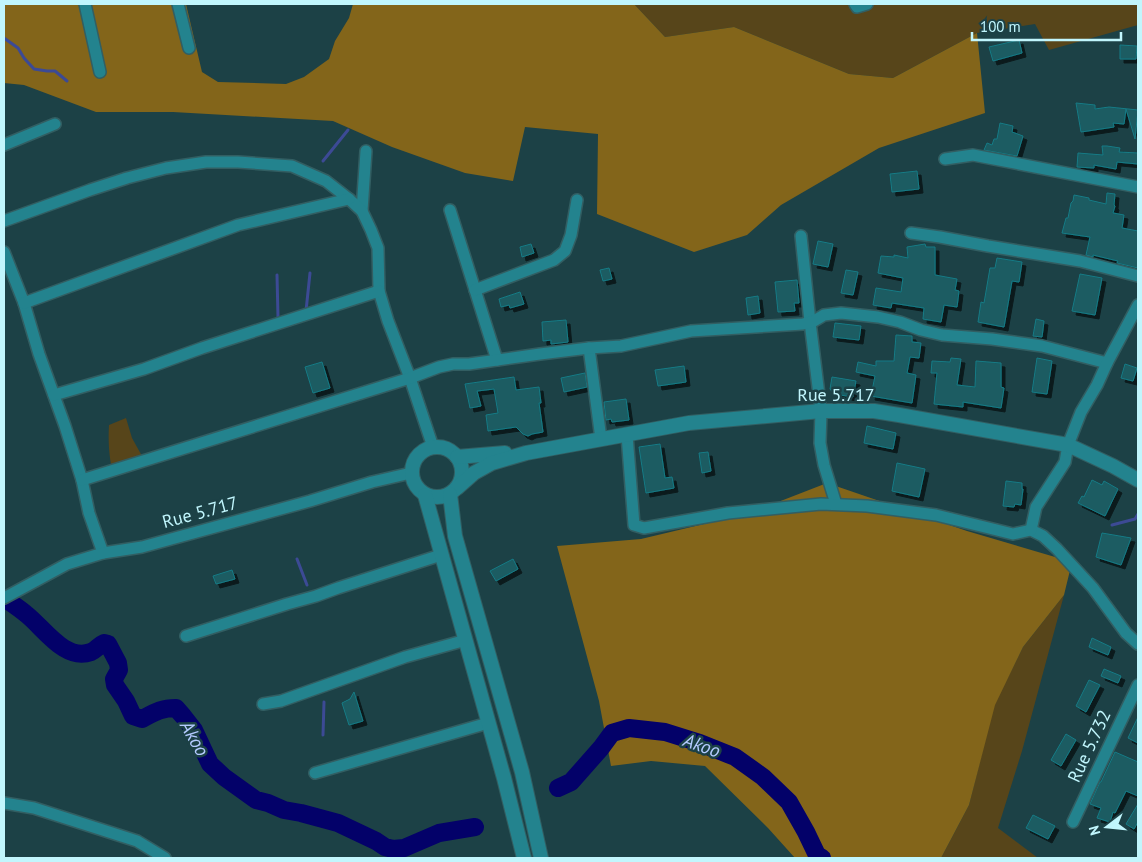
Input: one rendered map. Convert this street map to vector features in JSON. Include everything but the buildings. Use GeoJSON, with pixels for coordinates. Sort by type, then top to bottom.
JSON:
{"type":"FeatureCollection","features":[{"type":"Feature","properties":{"kind":"street"},"geometry":{"type":"LineString","coordinates":[[85,4],[100,72]]}},
{"type":"Feature","properties":{"kind":"street"},"geometry":{"type":"LineString","coordinates":[[178,4],[189,48]]}},
{"type":"Feature","properties":{"kind":"street"},"geometry":{"type":"LineString","coordinates":[[855,4],[857,7],[867,4]]}},
{"type":"Feature","properties":{"kind":"street"},"geometry":{"type":"LineString","coordinates":[[4,145],[55,124]]}},
{"type":"Feature","properties":{"kind":"street"},"geometry":{"type":"LineString","coordinates":[[362,211],[366,151]]}},
{"type":"Feature","properties":{"kind":"street"},"geometry":{"type":"LineString","coordinates":[[945,159],[973,155],[1138,187]]}},
{"type":"Feature","properties":{"kind":"street"},"geometry":{"type":"LineString","coordinates":[[4,221],[127,178],[166,168],[206,162],[292,166],[326,181],[349,198],[362,211],[378,248],[379,291],[433,447]]}},
{"type":"Feature","properties":{"kind":"street"},"geometry":{"type":"LineString","coordinates":[[24,303],[238,225],[349,198]]}},
{"type":"Feature","properties":{"kind":"street"},"geometry":{"type":"LineString","coordinates":[[475,290],[554,260],[565,251],[571,235],[577,200]]}},
{"type":"Feature","properties":{"kind":"street"},"geometry":{"type":"LineString","coordinates":[[450,210],[497,360]]}},
{"type":"Feature","properties":{"kind":"street"},"geometry":{"type":"LineString","coordinates":[[910,233],[940,236],[1080,261],[1138,276]]}},
{"type":"Feature","properties":{"kind":"street"},"geometry":{"type":"LineString","coordinates":[[801,236],[822,410],[820,443],[824,465],[836,504]]}},
{"type":"Feature","properties":{"kind":"street"},"geometry":{"type":"LineString","coordinates":[[4,252],[24,303],[39,354],[82,480],[89,513],[103,553]]}},
{"type":"Feature","properties":{"kind":"street"},"geometry":{"type":"LineString","coordinates":[[54,395],[144,369],[202,348],[379,291]]}},
{"type":"Feature","properties":{"kind":"street"},"geometry":{"type":"LineString","coordinates":[[1031,530],[1036,507],[1065,462],[1068,445],[1081,412],[1138,305]]}},
{"type":"Feature","properties":{"kind":"street"},"geometry":{"type":"LineString","coordinates":[[82,480],[410,378],[438,367],[589,348],[621,346],[692,331],[803,324],[824,315],[841,313],[878,317],[942,335],[1042,346],[1107,363]]}},
{"type":"Feature","properties":{"kind":"street"},"geometry":{"type":"LineString","coordinates":[[589,348],[601,439]]}},
{"type":"Feature","properties":{"kind":"street","name":"Rue 5.717"},"geometry":{"type":"LineString","coordinates":[[454,491],[474,473],[492,463],[526,453],[689,423],[822,410],[874,411],[1068,445],[1137,477]]}},
{"type":"Feature","properties":{"kind":"street"},"geometry":{"type":"LineString","coordinates":[[627,435],[634,525],[644,528],[728,513],[836,504],[936,515],[1013,534],[1031,530],[1043,536],[1057,549],[1093,588],[1126,633],[1138,644]]}},
{"type":"Feature","properties":{"kind":"street"},"geometry":{"type":"LineString","coordinates":[[440,447],[447,449],[457,457],[461,464],[462,472],[461,480],[454,491],[442,498],[433,498],[425,495],[415,486],[412,480],[412,466],[420,453],[426,449],[440,447]]}},
{"type":"Feature","properties":{"kind":"street","name":"Rue 5.717"},"geometry":{"type":"LineString","coordinates":[[457,457],[526,453]]}},
{"type":"Feature","properties":{"kind":"street","name":"Rue 5.717"},"geometry":{"type":"LineString","coordinates":[[4,598],[67,564],[103,553],[142,547],[372,482],[411,473]]}},
{"type":"Feature","properties":{"kind":"street"},"geometry":{"type":"LineString","coordinates":[[454,491],[455,536],[522,772],[541,858]]}},
{"type":"Feature","properties":{"kind":"street"},"geometry":{"type":"LineString","coordinates":[[425,495],[504,778],[524,858]]}},
{"type":"Feature","properties":{"kind":"street"},"geometry":{"type":"LineString","coordinates":[[186,636],[441,555]]}},
{"type":"Feature","properties":{"kind":"street"},"geometry":{"type":"LineString","coordinates":[[263,704],[281,701],[406,657],[466,640]]}},
{"type":"Feature","properties":{"kind":"street","name":"Rue 5.732"},"geometry":{"type":"LineString","coordinates":[[1073,822],[1138,685]]}},
{"type":"Feature","properties":{"kind":"street"},"geometry":{"type":"LineString","coordinates":[[315,773],[488,723]]}},
{"type":"Feature","properties":{"kind":"street"},"geometry":{"type":"LineString","coordinates":[[4,802],[34,808],[137,841],[165,858]]}},
{"type":"Feature","properties":{"kind":"shaded area"},"geometry":{"type":"Polygon","coordinates":[[[4,4],[186,4],[202,72],[218,82],[286,84],[304,77],[329,59],[335,41],[349,18],[353,4],[634,4],[665,37],[734,27],[849,74],[893,78],[977,33],[985,113],[879,148],[781,205],[747,235],[694,252],[597,214],[598,134],[525,127],[513,181],[465,173],[392,147],[333,121],[173,112],[96,112],[24,85],[4,83],[4,4]]]}},
{"type":"Feature","properties":{"kind":"shaded area"},"geometry":{"type":"Polygon","coordinates":[[[634,4],[1138,4],[1138,25],[1049,50],[1035,24],[977,33],[893,78],[849,74],[734,27],[665,37],[634,4]]]}},
{"type":"Feature","properties":{"kind":"shaded area"},"geometry":{"type":"Polygon","coordinates":[[[126,418],[132,438],[142,456],[112,470],[109,448],[109,425],[126,418]]]}},
{"type":"Feature","properties":{"kind":"shaded area"},"geometry":{"type":"Polygon","coordinates":[[[827,483],[967,531],[1072,562],[1064,595],[1023,647],[995,705],[969,805],[941,858],[795,858],[768,828],[705,766],[651,761],[611,766],[599,701],[557,546],[641,539],[750,513],[827,483]]]}},
{"type":"Feature","properties":{"kind":"shaded area"},"geometry":{"type":"Polygon","coordinates":[[[1064,595],[1022,751],[998,828],[1038,858],[941,858],[969,805],[994,705],[1023,647],[1064,595]]]}},
{"type":"Feature","properties":{"kind":"waterway"},"geometry":{"type":"LineString","coordinates":[[4,38],[18,48],[34,69],[55,71],[67,81]]}},
{"type":"Feature","properties":{"kind":"waterway"},"geometry":{"type":"LineString","coordinates":[[323,161],[348,130]]}},
{"type":"Feature","properties":{"kind":"waterway"},"geometry":{"type":"LineString","coordinates":[[306,311],[310,273]]}},
{"type":"Feature","properties":{"kind":"waterway"},"geometry":{"type":"LineString","coordinates":[[277,275],[278,317]]}},
{"type":"Feature","properties":{"kind":"waterway"},"geometry":{"type":"LineString","coordinates":[[1112,525],[1135,519],[1138,514]]}},
{"type":"Feature","properties":{"kind":"waterway"},"geometry":{"type":"LineString","coordinates":[[297,559],[307,585]]}},
{"type":"Feature","properties":{"kind":"waterway","name":"Akoo"},"geometry":{"type":"LineString","coordinates":[[4,598],[26,614],[56,642],[72,652],[81,654],[91,652],[104,643],[108,644],[118,663],[119,670],[114,679],[115,685],[133,716],[142,719],[155,712],[176,708],[194,730],[210,764],[224,777],[256,800],[284,810],[338,823],[385,847],[393,849],[404,848],[439,833],[475,827]]}},
{"type":"Feature","properties":{"kind":"waterway"},"geometry":{"type":"LineString","coordinates":[[323,735],[324,702]]}},
{"type":"Feature","properties":{"kind":"waterway","name":"Akoo"},"geometry":{"type":"LineString","coordinates":[[558,788],[571,782],[612,733],[629,728],[665,732],[735,757],[763,777],[789,802],[817,855],[822,858]]}}]}
